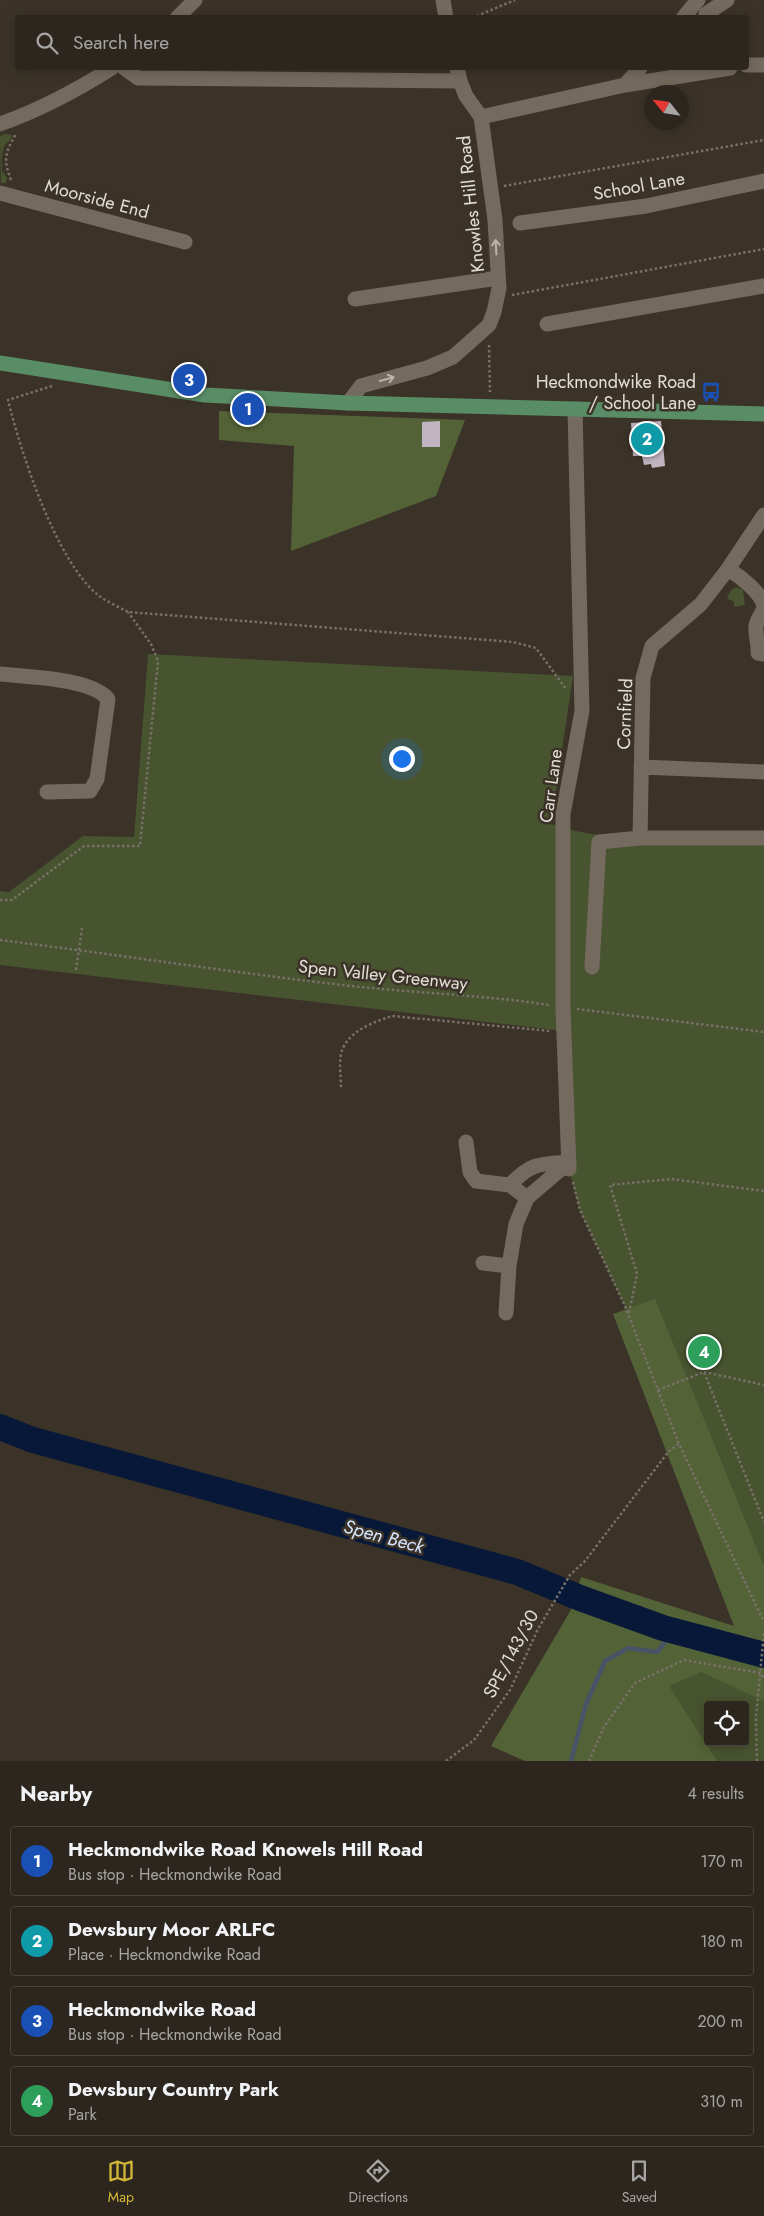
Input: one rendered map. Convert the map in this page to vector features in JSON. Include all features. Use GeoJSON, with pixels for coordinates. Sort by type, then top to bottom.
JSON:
{"type":"FeatureCollection","features":[{"type":"Feature","properties":{"kind":"main road"},"geometry":{"type":"LineString","coordinates":[[0,363],[205,395],[348,403],[764,414]]}},
{"type":"Feature","properties":{"kind":"street"},"geometry":{"type":"LineString","coordinates":[[180,15],[195,0]]}},
{"type":"Feature","properties":{"kind":"street"},"geometry":{"type":"LineString","coordinates":[[443,0],[446,15]]}},
{"type":"Feature","properties":{"kind":"street"},"geometry":{"type":"LineString","coordinates":[[686,15],[698,0]]}},
{"type":"Feature","properties":{"kind":"street"},"geometry":{"type":"LineString","coordinates":[[706,10],[727,0]]}},
{"type":"Feature","properties":{"kind":"street"},"geometry":{"type":"LineString","coordinates":[[749,66],[764,65]]}},
{"type":"Feature","properties":{"kind":"street"},"geometry":{"type":"LineString","coordinates":[[0,124],[84,85],[109,70]]}},
{"type":"Feature","properties":{"kind":"street"},"geometry":{"type":"LineString","coordinates":[[127,70],[138,78],[458,74]]}},
{"type":"Feature","properties":{"kind":"street"},"geometry":{"type":"LineString","coordinates":[[624,85],[638,70]]}},
{"type":"Feature","properties":{"kind":"street"},"geometry":{"type":"LineString","coordinates":[[481,117],[624,85],[718,70]]}},
{"type":"Feature","properties":{"kind":"street","name":"Knowles Hill Road"},"geometry":{"type":"LineString","coordinates":[[348,403],[360,386],[428,368],[453,357],[489,325],[498,298],[495,220],[489,189],[481,117],[458,74]]}},
{"type":"Feature","properties":{"kind":"street","name":"School Lane"},"geometry":{"type":"LineString","coordinates":[[520,223],[646,206],[764,181]]}},
{"type":"Feature","properties":{"kind":"street","name":"Moorside End"},"geometry":{"type":"LineString","coordinates":[[7,194],[185,242]]}},
{"type":"Feature","properties":{"kind":"street"},"geometry":{"type":"LineString","coordinates":[[355,299],[498,278]]}},
{"type":"Feature","properties":{"kind":"street"},"geometry":{"type":"LineString","coordinates":[[546,324],[764,286]]}},
{"type":"Feature","properties":{"kind":"street","name":"Carr Lane"},"geometry":{"type":"LineString","coordinates":[[569,1166],[564,1033],[563,814],[582,711],[575,409]]}},
{"type":"Feature","properties":{"kind":"street","name":"Cornfield"},"geometry":{"type":"LineString","coordinates":[[640,838],[643,678],[652,646],[701,604],[728,569],[764,515]]}},
{"type":"Feature","properties":{"kind":"street"},"geometry":{"type":"LineString","coordinates":[[728,569],[749,583],[763,603],[764,608],[758,619],[756,632],[758,653],[764,654]]}},
{"type":"Feature","properties":{"kind":"street"},"geometry":{"type":"LineString","coordinates":[[0,674],[85,684],[102,692],[108,699],[97,779],[90,791],[47,792]]}},
{"type":"Feature","properties":{"kind":"street"},"geometry":{"type":"LineString","coordinates":[[642,766],[764,772]]}},
{"type":"Feature","properties":{"kind":"street"},"geometry":{"type":"LineString","coordinates":[[592,967],[599,842],[640,838],[764,838]]}},
{"type":"Feature","properties":{"kind":"street"},"geometry":{"type":"LineString","coordinates":[[466,1142],[470,1172],[476,1181],[510,1185],[527,1198]]}},
{"type":"Feature","properties":{"kind":"street"},"geometry":{"type":"LineString","coordinates":[[510,1185],[524,1171],[532,1167],[569,1166]]}},
{"type":"Feature","properties":{"kind":"street"},"geometry":{"type":"LineString","coordinates":[[506,1313],[516,1224],[527,1198],[569,1166]]}},
{"type":"Feature","properties":{"kind":"street"},"geometry":{"type":"LineString","coordinates":[[483,1263],[510,1266]]}},
{"type":"Feature","properties":{"kind":"path"},"geometry":{"type":"LineString","coordinates":[[479,15],[515,0]]}},
{"type":"Feature","properties":{"kind":"path"},"geometry":{"type":"LineString","coordinates":[[7,194],[5,158],[7,147],[18,130],[16,118]]}},
{"type":"Feature","properties":{"kind":"path"},"geometry":{"type":"LineString","coordinates":[[489,189],[764,140]]}},
{"type":"Feature","properties":{"kind":"path"},"geometry":{"type":"LineString","coordinates":[[498,298],[764,249]]}},
{"type":"Feature","properties":{"kind":"path"},"geometry":{"type":"LineString","coordinates":[[489,325],[490,406]]}},
{"type":"Feature","properties":{"kind":"path"},"geometry":{"type":"LineString","coordinates":[[60,373],[58,385],[8,400],[16,433],[53,527],[70,563],[98,596],[128,612],[513,642],[536,648],[582,711]]}},
{"type":"Feature","properties":{"kind":"path"},"geometry":{"type":"LineString","coordinates":[[0,900],[12,900],[84,846],[140,846],[158,661],[151,644],[128,612]]}},
{"type":"Feature","properties":{"kind":"path"},"geometry":{"type":"LineString","coordinates":[[76,970],[82,928]]}},
{"type":"Feature","properties":{"kind":"path","name":"Spen Valley Greenway"},"geometry":{"type":"LineString","coordinates":[[0,940],[335,984],[467,997],[512,999],[564,1008],[764,1032]]}},
{"type":"Feature","properties":{"kind":"path"},"geometry":{"type":"LineString","coordinates":[[341,1087],[342,1048],[353,1034],[374,1022],[392,1016],[564,1033]]}},
{"type":"Feature","properties":{"kind":"path"},"geometry":{"type":"LineString","coordinates":[[569,1166],[580,1210],[629,1314],[679,1444],[764,1622]]}},
{"type":"Feature","properties":{"kind":"path"},"geometry":{"type":"LineString","coordinates":[[629,1314],[637,1274],[610,1185],[671,1179],[764,1191]]}},
{"type":"Feature","properties":{"kind":"path"},"geometry":{"type":"LineString","coordinates":[[658,1390],[704,1372],[764,1385]]}},
{"type":"Feature","properties":{"kind":"path"},"geometry":{"type":"LineString","coordinates":[[704,1372],[764,1522]]}},
{"type":"Feature","properties":{"kind":"path","name":"SPE/143/30"},"geometry":{"type":"LineString","coordinates":[[446,1761],[474,1740],[510,1690],[538,1629],[570,1574],[585,1561],[669,1452],[679,1444]]}},
{"type":"Feature","properties":{"kind":"path"},"geometry":{"type":"LineString","coordinates":[[757,1761],[756,1717],[764,1632]]}},
{"type":"Feature","properties":{"kind":"path"},"geometry":{"type":"LineString","coordinates":[[589,1761],[604,1728],[635,1683],[684,1660],[760,1673],[764,1678]]}},
{"type":"Feature","properties":{"kind":"green space"},"geometry":{"type":"Polygon","coordinates":[[[12,135],[3,151],[2,171],[7,178],[6,183],[1,183],[0,136],[12,135]]]}},
{"type":"Feature","properties":{"kind":"green space"},"geometry":{"type":"Polygon","coordinates":[[[219,411],[465,420],[436,496],[291,551],[294,446],[219,440],[219,411]]]}},
{"type":"Feature","properties":{"kind":"green space"},"geometry":{"type":"Polygon","coordinates":[[[737,587],[743,590],[745,605],[734,607],[734,602],[727,598],[731,590],[737,587]]]}},
{"type":"Feature","properties":{"kind":"green space"},"geometry":{"type":"Polygon","coordinates":[[[148,654],[573,676],[551,824],[603,836],[630,838],[657,839],[764,835],[764,1761],[571,1761],[615,1647],[763,1637],[672,1426],[625,1306],[580,1210],[569,1169],[564,1031],[0,965],[0,891],[9,892],[83,836],[134,837],[148,654]]]}},
{"type":"Feature","properties":{"kind":"green space"},"geometry":{"type":"Polygon","coordinates":[[[655,1299],[764,1566],[764,1701],[701,1672],[669,1686],[704,1741],[704,1746],[707,1746],[717,1761],[525,1761],[491,1746],[572,1608],[581,1577],[734,1626],[613,1314],[655,1299]]]}},
{"type":"Feature","properties":{"kind":"building"},"geometry":{"type":"Polygon","coordinates":[[[440,421],[440,447],[422,447],[422,422],[440,421]]]}},
{"type":"Feature","properties":{"kind":"building"},"geometry":{"type":"Polygon","coordinates":[[[661,421],[665,466],[652,468],[651,464],[644,465],[642,456],[633,456],[631,423],[661,421]]]}},
{"type":"Feature","properties":{"kind":"waterway","name":"Spen Beck"},"geometry":{"type":"LineString","coordinates":[[0,1427],[33,1440],[517,1572],[580,1598],[663,1628],[764,1655]]}},
{"type":"Feature","properties":{"kind":"waterway"},"geometry":{"type":"LineString","coordinates":[[571,1761],[586,1704],[605,1661],[628,1648],[657,1652],[673,1632]]}},
{"type":"Feature","properties":{"kind":"place","name":"Heckmondwike Road"},"geometry":{"type":"Point","coordinates":[189,380]}},
{"type":"Feature","properties":{"kind":"place","name":"Heckmondwike Road / School Lane"},"geometry":{"type":"Point","coordinates":[711,392]}},
{"type":"Feature","properties":{"kind":"place","name":"Heckmondwike Road Knowels Hill Road"},"geometry":{"type":"Point","coordinates":[248,409]}},
{"type":"Feature","properties":{"kind":"place","name":"Dewsbury Moor ARLFC"},"geometry":{"type":"Point","coordinates":[647,439]}},
{"type":"Feature","properties":{"kind":"place","name":"Dewsbury Country Park"},"geometry":{"type":"Point","coordinates":[704,1352]}}]}
